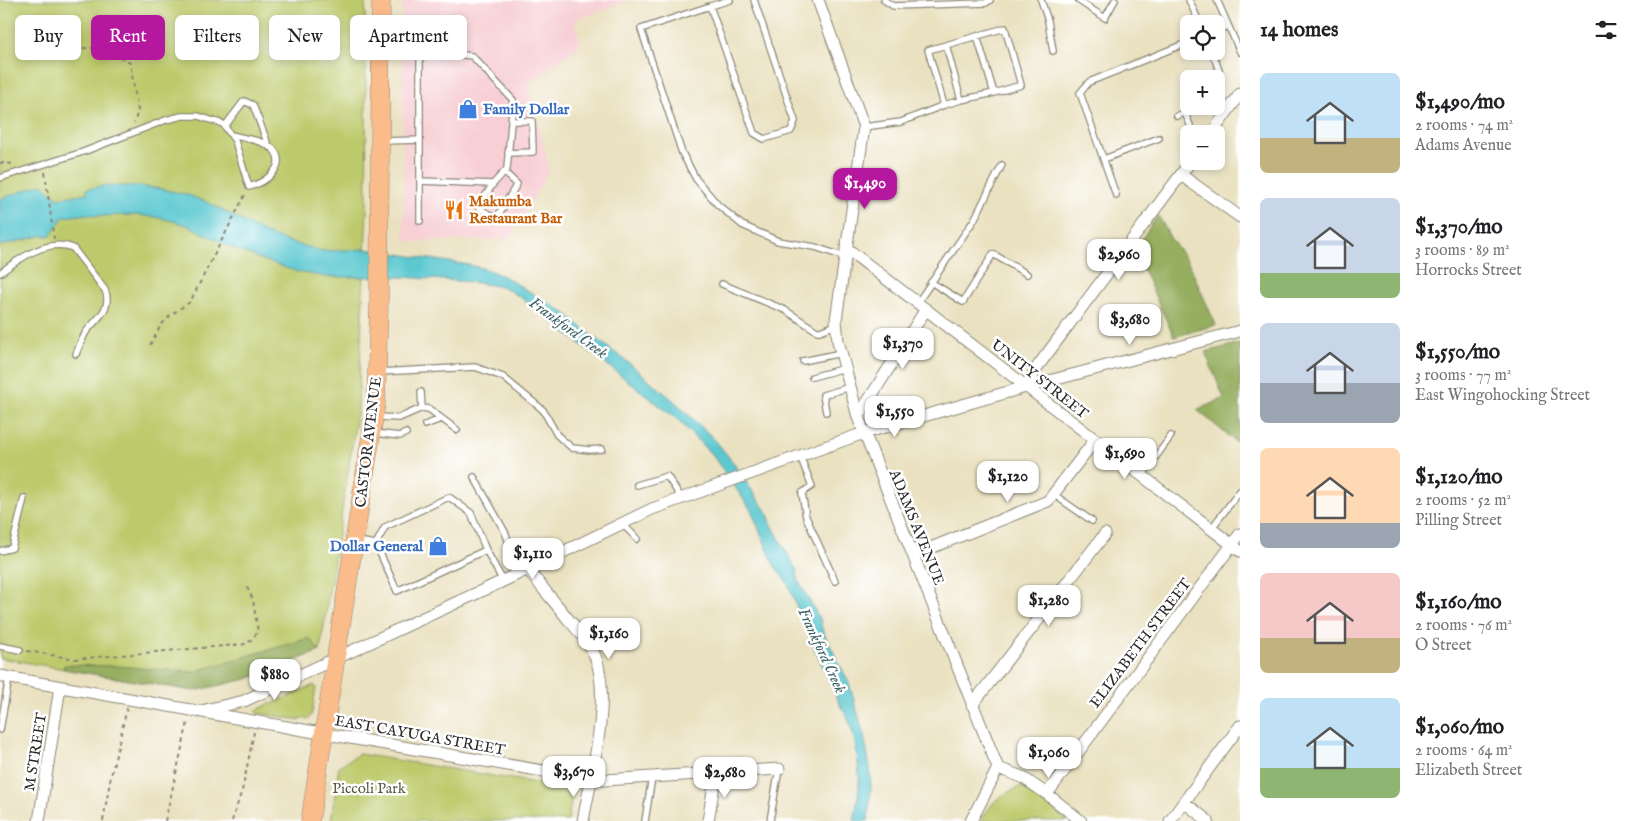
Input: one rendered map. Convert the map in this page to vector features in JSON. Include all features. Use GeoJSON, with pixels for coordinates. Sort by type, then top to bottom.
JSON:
{"type":"FeatureCollection","features":[{"type":"Feature","properties":{"kind":"main road","name":"CASTOR AVENUE"},"geometry":{"type":"LineString","coordinates":[[310,821],[373,425],[380,302],[382,0]]}},
{"type":"Feature","properties":{"kind":"street","name":"ADAMS AVENUE"},"geometry":{"type":"LineString","coordinates":[[818,0],[864,127],[836,324],[838,341],[858,417],[998,768]]}},
{"type":"Feature","properties":{"kind":"street"},"geometry":{"type":"LineString","coordinates":[[1218,125],[1240,94]]}},
{"type":"Feature","properties":{"kind":"street"},"geometry":{"type":"LineString","coordinates":[[1026,387],[1038,366],[1185,170]]}},
{"type":"Feature","properties":{"kind":"street"},"geometry":{"type":"LineString","coordinates":[[1182,175],[1240,217]]}},
{"type":"Feature","properties":{"kind":"street","name":"UNITY STREET"},"geometry":{"type":"LineString","coordinates":[[846,253],[922,305],[1236,547]]}},
{"type":"Feature","properties":{"kind":"street"},"geometry":{"type":"LineString","coordinates":[[858,417],[922,305]]}},
{"type":"Feature","properties":{"kind":"street"},"geometry":{"type":"LineString","coordinates":[[196,710],[244,701],[503,581],[652,509],[864,433],[1026,387],[1240,331]]}},
{"type":"Feature","properties":{"kind":"street"},"geometry":{"type":"LineString","coordinates":[[912,555],[1048,501],[1095,440]]}},
{"type":"Feature","properties":{"kind":"street"},"geometry":{"type":"LineString","coordinates":[[972,705],[1105,534]]}},
{"type":"Feature","properties":{"kind":"street","name":"ELIZABETH STREET"},"geometry":{"type":"LineString","coordinates":[[1047,794],[1236,547],[1240,534]]}},
{"type":"Feature","properties":{"kind":"street"},"geometry":{"type":"LineString","coordinates":[[524,571],[580,633],[595,656],[601,688],[601,705],[583,821]]}},
{"type":"Feature","properties":{"kind":"street","name":"EAST CAYUGA STREET"},"geometry":{"type":"LineString","coordinates":[[4,677],[590,779],[605,780],[779,769]]}},
{"type":"Feature","properties":{"kind":"street","name":"M STREET"},"geometry":{"type":"LineString","coordinates":[[39,821],[60,687]]}},
{"type":"Feature","properties":{"kind":"street"},"geometry":{"type":"LineString","coordinates":[[1170,821],[1240,726]]}},
{"type":"Feature","properties":{"kind":"street"},"geometry":{"type":"LineString","coordinates":[[971,821],[998,768],[1022,777],[1081,821]]}},
{"type":"Feature","properties":{"kind":"street"},"geometry":{"type":"LineString","coordinates":[[708,821],[716,773]]}},
{"type":"Feature","properties":{"kind":"street"},"geometry":{"type":"LineString","coordinates":[[1184,802],[1208,821]]}},
{"type":"Feature","properties":{"kind":"lane"},"geometry":{"type":"LineString","coordinates":[[730,0],[640,29],[682,154],[696,179],[718,205],[742,225],[778,241],[846,253]]}},
{"type":"Feature","properties":{"kind":"lane"},"geometry":{"type":"LineString","coordinates":[[710,6],[754,133],[764,139],[790,131],[795,121],[754,0]]}},
{"type":"Feature","properties":{"kind":"lane"},"geometry":{"type":"LineString","coordinates":[[884,0],[893,6],[986,3],[990,0]]}},
{"type":"Feature","properties":{"kind":"lane"},"geometry":{"type":"LineString","coordinates":[[1041,0],[1048,21],[1053,51]]}},
{"type":"Feature","properties":{"kind":"lane"},"geometry":{"type":"LineString","coordinates":[[1080,1],[1105,18],[1116,0]]}},
{"type":"Feature","properties":{"kind":"lane"},"geometry":{"type":"LineString","coordinates":[[1189,0],[1196,15]]}},
{"type":"Feature","properties":{"kind":"lane"},"geometry":{"type":"LineString","coordinates":[[1217,0],[1240,52]]}},
{"type":"Feature","properties":{"kind":"lane"},"geometry":{"type":"LineString","coordinates":[[864,127],[901,122],[944,105],[1021,85],[1005,28],[928,50],[944,105]]}},
{"type":"Feature","properties":{"kind":"lane"},"geometry":{"type":"LineString","coordinates":[[977,36],[994,93]]}},
{"type":"Feature","properties":{"kind":"lane"},"geometry":{"type":"LineString","coordinates":[[946,45],[961,100]]}},
{"type":"Feature","properties":{"kind":"lane"},"geometry":{"type":"LineString","coordinates":[[1116,195],[1080,93],[1089,82],[1180,46]]}},
{"type":"Feature","properties":{"kind":"lane"},"geometry":{"type":"LineString","coordinates":[[467,55],[472,56],[514,100],[506,169],[493,184],[478,207],[496,219],[517,184],[504,172]]}},
{"type":"Feature","properties":{"kind":"lane"},"geometry":{"type":"LineString","coordinates":[[420,221],[421,60]]}},
{"type":"Feature","properties":{"kind":"lane"},"geometry":{"type":"LineString","coordinates":[[225,126],[244,101],[253,105],[269,147]]}},
{"type":"Feature","properties":{"kind":"lane"},"geometry":{"type":"LineString","coordinates":[[1186,115],[1190,125]]}},
{"type":"Feature","properties":{"kind":"lane"},"geometry":{"type":"LineString","coordinates":[[0,178],[83,152],[166,120],[182,116],[198,116],[224,124],[232,135],[248,190],[272,176],[277,167],[277,158],[273,149],[265,144],[232,135]]}},
{"type":"Feature","properties":{"kind":"lane"},"geometry":{"type":"LineString","coordinates":[[508,153],[533,152],[532,122],[511,121]]}},
{"type":"Feature","properties":{"kind":"lane"},"geometry":{"type":"LineString","coordinates":[[1104,159],[1159,138]]}},
{"type":"Feature","properties":{"kind":"lane"},"geometry":{"type":"LineString","coordinates":[[380,141],[420,140]]}},
{"type":"Feature","properties":{"kind":"lane"},"geometry":{"type":"LineString","coordinates":[[922,305],[931,282],[974,220],[1002,165]]}},
{"type":"Feature","properties":{"kind":"lane"},"geometry":{"type":"LineString","coordinates":[[420,181],[493,184]]}},
{"type":"Feature","properties":{"kind":"lane"},"geometry":{"type":"LineString","coordinates":[[0,273],[22,256],[54,244],[73,248],[105,290],[108,297],[106,310],[85,333],[76,354]]}},
{"type":"Feature","properties":{"kind":"lane"},"geometry":{"type":"LineString","coordinates":[[931,282],[963,302],[993,254],[1027,274]]}},
{"type":"Feature","properties":{"kind":"lane"},"geometry":{"type":"LineString","coordinates":[[722,284],[785,310],[816,331],[836,324]]}},
{"type":"Feature","properties":{"kind":"lane"},"geometry":{"type":"LineString","coordinates":[[803,361],[841,352]]}},
{"type":"Feature","properties":{"kind":"lane"},"geometry":{"type":"LineString","coordinates":[[377,372],[474,367],[503,377],[543,410],[558,435],[572,448],[602,449]]}},
{"type":"Feature","properties":{"kind":"lane"},"geometry":{"type":"LineString","coordinates":[[812,377],[845,368]]}},
{"type":"Feature","properties":{"kind":"lane"},"geometry":{"type":"LineString","coordinates":[[826,412],[823,395],[850,387]]}},
{"type":"Feature","properties":{"kind":"lane"},"geometry":{"type":"LineString","coordinates":[[421,392],[422,408]]}},
{"type":"Feature","properties":{"kind":"lane"},"geometry":{"type":"LineString","coordinates":[[373,425],[399,418],[422,408],[429,409],[457,430]]}},
{"type":"Feature","properties":{"kind":"lane"},"geometry":{"type":"LineString","coordinates":[[425,426],[441,419]]}},
{"type":"Feature","properties":{"kind":"lane"},"geometry":{"type":"LineString","coordinates":[[373,425],[400,436],[406,433]]}},
{"type":"Feature","properties":{"kind":"lane"},"geometry":{"type":"LineString","coordinates":[[1142,476],[1171,436]]}},
{"type":"Feature","properties":{"kind":"lane"},"geometry":{"type":"LineString","coordinates":[[800,456],[812,486],[802,493],[806,517],[835,581]]}},
{"type":"Feature","properties":{"kind":"lane"},"geometry":{"type":"LineString","coordinates":[[637,485],[667,476],[682,499]]}},
{"type":"Feature","properties":{"kind":"lane"},"geometry":{"type":"LineString","coordinates":[[474,477],[505,532],[524,571]]}},
{"type":"Feature","properties":{"kind":"lane"},"geometry":{"type":"LineString","coordinates":[[1211,528],[1240,491]]}},
{"type":"Feature","properties":{"kind":"lane"},"geometry":{"type":"LineString","coordinates":[[1054,494],[1092,521]]}},
{"type":"Feature","properties":{"kind":"lane"},"geometry":{"type":"LineString","coordinates":[[376,544],[385,527],[449,497],[471,514],[486,550],[503,581]]}},
{"type":"Feature","properties":{"kind":"lane"},"geometry":{"type":"LineString","coordinates":[[0,550],[12,548],[24,498]]}},
{"type":"Feature","properties":{"kind":"lane"},"geometry":{"type":"LineString","coordinates":[[622,523],[637,539]]}},
{"type":"Feature","properties":{"kind":"lane"},"geometry":{"type":"LineString","coordinates":[[355,541],[376,544]]}},
{"type":"Feature","properties":{"kind":"lane"},"geometry":{"type":"LineString","coordinates":[[376,544],[397,591],[486,550]]}},
{"type":"Feature","properties":{"kind":"lane"},"geometry":{"type":"LineString","coordinates":[[0,646],[20,650]]}},
{"type":"Feature","properties":{"kind":"lane"},"geometry":{"type":"LineString","coordinates":[[0,730],[4,677]]}},
{"type":"Feature","properties":{"kind":"lane"},"geometry":{"type":"LineString","coordinates":[[770,821],[779,769]]}},
{"type":"Feature","properties":{"kind":"lane"},"geometry":{"type":"LineString","coordinates":[[645,821],[652,777]]}},
{"type":"Feature","properties":{"kind":"path"},"geometry":{"type":"LineString","coordinates":[[81,48],[106,48],[130,63],[138,111],[129,134]]}},
{"type":"Feature","properties":{"kind":"path"},"geometry":{"type":"LineString","coordinates":[[46,174],[55,236]]}},
{"type":"Feature","properties":{"kind":"path"},"geometry":{"type":"LineString","coordinates":[[150,345],[161,326],[172,314],[190,302],[210,259],[248,190]]}},
{"type":"Feature","properties":{"kind":"path"},"geometry":{"type":"LineString","coordinates":[[20,650],[74,659],[247,644],[258,632],[253,600],[246,585]]}},
{"type":"Feature","properties":{"kind":"path"},"geometry":{"type":"LineString","coordinates":[[104,821],[111,776],[129,698]]}},
{"type":"Feature","properties":{"kind":"path"},"geometry":{"type":"LineString","coordinates":[[165,821],[185,738],[196,710]]}},
{"type":"Feature","properties":{"kind":"path"},"geometry":{"type":"LineString","coordinates":[[232,821],[243,787],[256,722]]}},
{"type":"Feature","properties":{"kind":"shaded area"},"geometry":{"type":"Polygon","coordinates":[[[402,0],[631,0],[575,20],[581,45],[528,84],[550,169],[509,239],[404,242],[402,60],[467,60],[467,15],[402,15],[402,0]]]}},
{"type":"Feature","properties":{"kind":"green space"},"geometry":{"type":"Polygon","coordinates":[[[0,0],[365,0],[365,15],[350,15],[350,60],[366,60],[367,208],[358,408],[320,651],[194,691],[0,658],[0,0]]]}},
{"type":"Feature","properties":{"kind":"green space"},"geometry":{"type":"Polygon","coordinates":[[[1158,215],[1171,239],[1188,262],[1216,325],[1174,337],[1134,250],[1158,215]]]}},
{"type":"Feature","properties":{"kind":"green space"},"geometry":{"type":"Polygon","coordinates":[[[1240,343],[1240,437],[1236,442],[1197,410],[1224,398],[1205,352],[1240,343]]]}},
{"type":"Feature","properties":{"kind":"green space"},"geometry":{"type":"Polygon","coordinates":[[[309,638],[320,651],[247,679],[194,691],[63,669],[64,665],[115,666],[193,672],[309,638]]]}},
{"type":"Feature","properties":{"kind":"green space"},"geometry":{"type":"Polygon","coordinates":[[[314,685],[316,687],[312,713],[309,719],[300,718],[300,720],[257,713],[255,711],[271,703],[314,685]]]}},
{"type":"Feature","properties":{"kind":"green space","name":"Piccoli Park"},"geometry":{"type":"Polygon","coordinates":[[[359,754],[573,789],[568,821],[331,821],[339,766],[359,754]]]}},
{"type":"Feature","properties":{"kind":"green space"},"geometry":{"type":"Polygon","coordinates":[[[1022,786],[1068,821],[981,821],[993,803],[1022,786]]]}},
{"type":"Feature","properties":{"kind":"water","name":"Frankford Creek"},"geometry":{"type":"Polygon","coordinates":[[[42,184],[58,198],[87,193],[87,189],[102,186],[138,186],[188,195],[209,203],[266,234],[323,251],[365,249],[469,265],[489,270],[507,278],[568,315],[674,401],[715,440],[732,461],[768,514],[797,571],[798,580],[821,621],[822,629],[849,683],[864,735],[870,768],[871,788],[868,821],[854,821],[859,792],[859,775],[855,743],[846,714],[803,623],[788,584],[774,565],[751,510],[713,456],[678,420],[520,297],[503,287],[471,282],[403,277],[326,277],[298,272],[237,250],[187,225],[161,218],[138,215],[95,216],[89,214],[63,217],[50,236],[40,236],[0,246],[0,199],[42,184]]]}},
{"type":"Feature","properties":{"kind":"place","name":"Family Dollar"},"geometry":{"type":"Point","coordinates":[468,109]}},
{"type":"Feature","properties":{"kind":"place","name":"Makumba Restaurant Bar"},"geometry":{"type":"Point","coordinates":[454,210]}},
{"type":"Feature","properties":{"kind":"place","name":"Dollar General"},"geometry":{"type":"Point","coordinates":[438,546]}}]}
